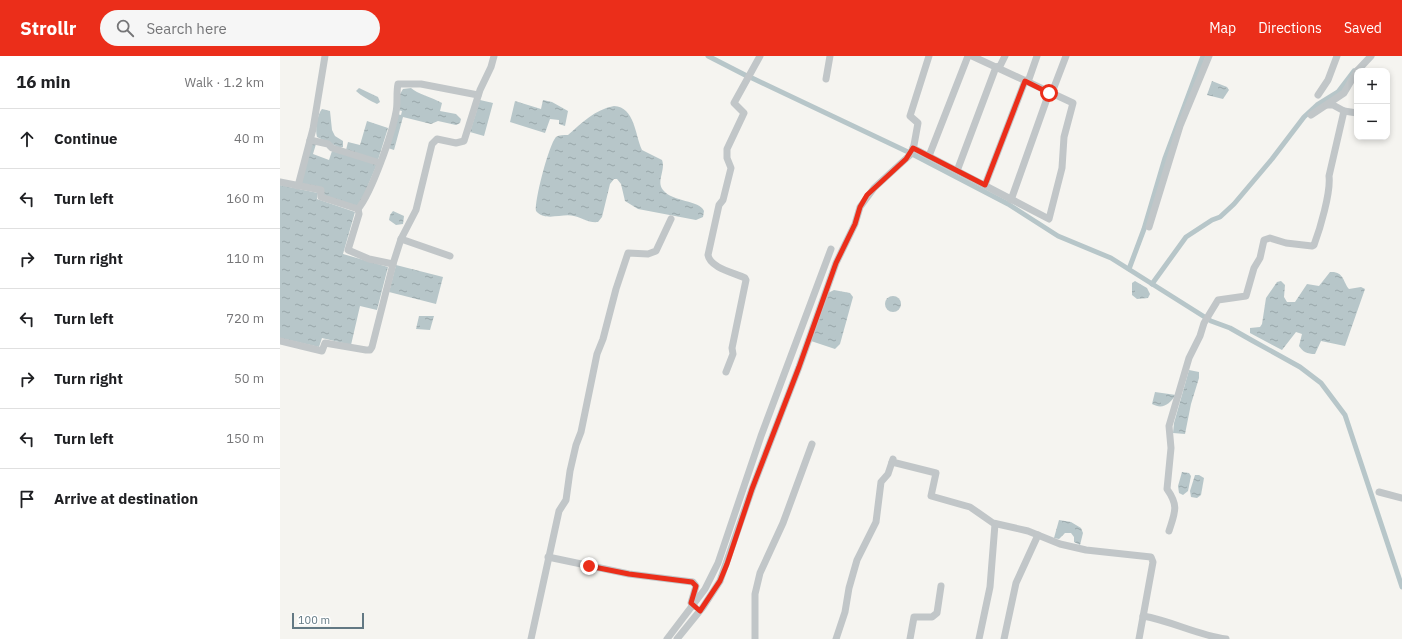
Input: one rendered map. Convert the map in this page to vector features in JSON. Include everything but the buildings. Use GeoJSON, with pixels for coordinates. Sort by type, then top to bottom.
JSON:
{"type":"FeatureCollection","features":[{"type":"Feature","properties":{"kind":"street"},"geometry":{"type":"LineString","coordinates":[[298,186],[310,140],[325,56]]}},
{"type":"Feature","properties":{"kind":"street"},"geometry":{"type":"LineString","coordinates":[[280,341],[322,351],[325,343],[370,350],[373,344],[393,264],[401,239],[416,210],[434,140],[456,143],[464,141],[478,95],[492,67],[494,56]]}},
{"type":"Feature","properties":{"kind":"street"},"geometry":{"type":"LineString","coordinates":[[726,372],[733,354],[732,348],[746,280],[741,276],[730,274],[712,262],[708,255],[719,205],[723,200],[731,168],[727,158],[727,149],[744,113],[734,103],[760,56]]}},
{"type":"Feature","properties":{"kind":"street"},"geometry":{"type":"LineString","coordinates":[[826,79],[830,56]]}},
{"type":"Feature","properties":{"kind":"street"},"geometry":{"type":"LineString","coordinates":[[677,639],[700,611],[720,581],[754,482],[799,367],[836,263],[855,224],[860,207],[867,195],[906,159],[913,148],[918,123],[910,116],[930,56]]}},
{"type":"Feature","properties":{"kind":"street"},"geometry":{"type":"LineString","coordinates":[[929,156],[968,56]]}},
{"type":"Feature","properties":{"kind":"street"},"geometry":{"type":"LineString","coordinates":[[913,148],[985,185],[1010,200],[1050,219],[1062,168],[1064,137],[1073,104],[972,56]]}},
{"type":"Feature","properties":{"kind":"street"},"geometry":{"type":"LineString","coordinates":[[957,171],[996,68],[1000,66],[1005,56]]}},
{"type":"Feature","properties":{"kind":"street"},"geometry":{"type":"LineString","coordinates":[[985,185],[1025,81],[1028,80],[1038,56]]}},
{"type":"Feature","properties":{"kind":"street"},"geometry":{"type":"LineString","coordinates":[[1010,200],[1049,93],[1052,90],[1066,56]]}},
{"type":"Feature","properties":{"kind":"street"},"geometry":{"type":"LineString","coordinates":[[1149,227],[1180,126],[1209,56]]}},
{"type":"Feature","properties":{"kind":"street"},"geometry":{"type":"LineString","coordinates":[[1318,95],[1328,80],[1338,56]]}},
{"type":"Feature","properties":{"kind":"street"},"geometry":{"type":"LineString","coordinates":[[1360,68],[1371,56]]}},
{"type":"Feature","properties":{"kind":"street"},"geometry":{"type":"LineString","coordinates":[[1311,115],[1344,93],[1354,76]]}},
{"type":"Feature","properties":{"kind":"street"},"geometry":{"type":"LineString","coordinates":[[393,264],[369,259],[348,250],[359,214],[358,209],[367,194],[380,163],[396,111],[398,84],[421,84],[478,95]]}},
{"type":"Feature","properties":{"kind":"street"},"geometry":{"type":"LineString","coordinates":[[1327,105],[1333,105],[1344,111],[1354,113]]}},
{"type":"Feature","properties":{"kind":"street"},"geometry":{"type":"LineString","coordinates":[[1169,531],[1175,508],[1175,501],[1167,489],[1171,448],[1168,430],[1186,366],[1200,336],[1204,323],[1209,313],[1216,306],[1218,300],[1246,296],[1254,268],[1260,258],[1262,244],[1266,238],[1286,243],[1314,245],[1326,201],[1330,183],[1329,176],[1344,111]]}},
{"type":"Feature","properties":{"kind":"street"},"geometry":{"type":"LineString","coordinates":[[310,140],[328,144],[332,148],[380,163]]}},
{"type":"Feature","properties":{"kind":"street"},"geometry":{"type":"LineString","coordinates":[[280,182],[321,190],[321,197],[358,209]]}},
{"type":"Feature","properties":{"kind":"street"},"geometry":{"type":"LineString","coordinates":[[531,639],[559,511],[566,500],[575,451],[581,432],[600,343],[603,339],[616,289],[627,256],[630,252],[648,254],[656,251],[671,219]]}},
{"type":"Feature","properties":{"kind":"street"},"geometry":{"type":"LineString","coordinates":[[401,239],[450,256]]}},
{"type":"Feature","properties":{"kind":"street"},"geometry":{"type":"LineString","coordinates":[[667,639],[706,589],[718,564],[761,436],[831,249]]}},
{"type":"Feature","properties":{"kind":"street"},"geometry":{"type":"LineString","coordinates":[[755,639],[755,594],[760,573],[783,523],[812,444]]}},
{"type":"Feature","properties":{"kind":"street"},"geometry":{"type":"LineString","coordinates":[[836,639],[846,612],[849,588],[857,560],[876,522],[881,482],[888,474],[893,461],[936,473],[931,496],[970,507],[995,524],[1028,531],[1078,549],[1151,557],[1153,562],[1139,639]]}},
{"type":"Feature","properties":{"kind":"street"},"geometry":{"type":"LineString","coordinates":[[1379,492],[1402,498]]}},
{"type":"Feature","properties":{"kind":"street"},"geometry":{"type":"LineString","coordinates":[[979,639],[990,587],[995,524]]}},
{"type":"Feature","properties":{"kind":"street"},"geometry":{"type":"LineString","coordinates":[[1004,639],[1016,583],[1038,535]]}},
{"type":"Feature","properties":{"kind":"street"},"geometry":{"type":"LineString","coordinates":[[548,557],[629,574],[692,582],[696,586],[691,603],[700,611]]}},
{"type":"Feature","properties":{"kind":"street"},"geometry":{"type":"LineString","coordinates":[[910,639],[914,617],[932,617],[937,613],[941,586]]}},
{"type":"Feature","properties":{"kind":"street"},"geometry":{"type":"LineString","coordinates":[[1143,616],[1173,623],[1204,636],[1226,639]]}},
{"type":"Feature","properties":{"kind":"water"},"geometry":{"type":"Polygon","coordinates":[[[1212,81],[1227,87],[1229,90],[1223,99],[1207,95],[1212,81]]]}},
{"type":"Feature","properties":{"kind":"water"},"geometry":{"type":"Polygon","coordinates":[[[359,88],[378,97],[380,102],[377,104],[361,95],[356,91],[359,88]]]}},
{"type":"Feature","properties":{"kind":"water"},"geometry":{"type":"Polygon","coordinates":[[[411,88],[442,103],[440,111],[456,114],[461,119],[460,123],[456,125],[438,121],[431,124],[403,117],[394,150],[388,148],[397,114],[401,115],[402,111],[398,110],[400,94],[403,89],[411,88]]]}},
{"type":"Feature","properties":{"kind":"water"},"geometry":{"type":"Polygon","coordinates":[[[480,100],[493,103],[484,136],[470,132],[480,100]]]}},
{"type":"Feature","properties":{"kind":"water"},"geometry":{"type":"Polygon","coordinates":[[[543,100],[552,102],[568,111],[565,126],[559,124],[559,120],[550,119],[545,133],[510,122],[515,101],[541,109],[543,100]]]}},
{"type":"Feature","properties":{"kind":"water"},"geometry":{"type":"Polygon","coordinates":[[[614,106],[626,111],[630,116],[642,150],[662,160],[663,168],[660,183],[663,190],[673,197],[701,207],[704,211],[703,217],[696,220],[638,209],[625,201],[621,184],[617,179],[614,179],[610,184],[602,217],[598,222],[591,222],[569,215],[549,217],[536,211],[537,197],[543,173],[550,150],[556,137],[560,135],[568,135],[600,110],[614,106]]]}},
{"type":"Feature","properties":{"kind":"water"},"geometry":{"type":"Polygon","coordinates":[[[322,109],[330,111],[332,130],[335,136],[343,141],[343,147],[340,148],[317,137],[317,122],[322,109]]]}},
{"type":"Feature","properties":{"kind":"water"},"geometry":{"type":"Polygon","coordinates":[[[367,121],[388,128],[378,160],[346,150],[348,142],[360,145],[367,121]]]}},
{"type":"Feature","properties":{"kind":"water"},"geometry":{"type":"Polygon","coordinates":[[[312,143],[316,144],[313,154],[329,160],[332,151],[377,164],[361,202],[357,206],[324,196],[300,184],[312,143]]]}},
{"type":"Feature","properties":{"kind":"water"},"geometry":{"type":"Polygon","coordinates":[[[280,185],[318,193],[317,199],[355,212],[343,254],[388,267],[377,310],[360,306],[351,345],[322,338],[319,347],[280,338],[280,185]]]}},
{"type":"Feature","properties":{"kind":"water"},"geometry":{"type":"Polygon","coordinates":[[[393,211],[404,216],[403,224],[396,225],[389,220],[393,211]]]}},
{"type":"Feature","properties":{"kind":"water"},"geometry":{"type":"Polygon","coordinates":[[[396,265],[443,277],[436,304],[389,292],[396,265]]]}},
{"type":"Feature","properties":{"kind":"water"},"geometry":{"type":"Polygon","coordinates":[[[1330,272],[1335,272],[1341,275],[1349,289],[1361,287],[1365,289],[1345,346],[1321,341],[1315,354],[1307,353],[1299,346],[1302,334],[1296,332],[1282,350],[1250,333],[1250,328],[1260,327],[1262,324],[1266,298],[1277,282],[1281,281],[1285,285],[1284,297],[1287,302],[1295,302],[1307,284],[1319,286],[1330,272]]]}},
{"type":"Feature","properties":{"kind":"water"},"geometry":{"type":"Polygon","coordinates":[[[1135,281],[1147,288],[1150,294],[1148,298],[1137,299],[1132,295],[1132,283],[1135,281]]]}},
{"type":"Feature","properties":{"kind":"water"},"geometry":{"type":"Polygon","coordinates":[[[834,290],[850,293],[853,297],[840,344],[835,349],[811,341],[828,293],[834,290]]]}},
{"type":"Feature","properties":{"kind":"water"},"geometry":{"type":"Polygon","coordinates":[[[890,296],[896,296],[901,301],[899,310],[896,312],[890,312],[885,307],[885,301],[890,296]]]}},
{"type":"Feature","properties":{"kind":"water"},"geometry":{"type":"Polygon","coordinates":[[[419,316],[434,316],[430,330],[416,329],[419,316]]]}},
{"type":"Feature","properties":{"kind":"water"},"geometry":{"type":"Polygon","coordinates":[[[1189,370],[1199,372],[1199,378],[1191,404],[1185,434],[1173,433],[1174,423],[1189,370]]]}},
{"type":"Feature","properties":{"kind":"water"},"geometry":{"type":"Polygon","coordinates":[[[1155,392],[1176,395],[1166,405],[1156,406],[1152,404],[1155,392]]]}},
{"type":"Feature","properties":{"kind":"water"},"geometry":{"type":"Polygon","coordinates":[[[1182,472],[1189,473],[1191,476],[1188,491],[1183,495],[1179,493],[1178,486],[1182,472]]]}},
{"type":"Feature","properties":{"kind":"water"},"geometry":{"type":"Polygon","coordinates":[[[1195,475],[1199,475],[1204,478],[1201,495],[1197,498],[1191,497],[1190,491],[1195,475]]]}},
{"type":"Feature","properties":{"kind":"water"},"geometry":{"type":"Polygon","coordinates":[[[1059,520],[1071,522],[1081,528],[1083,533],[1080,545],[1074,542],[1074,537],[1071,533],[1065,533],[1059,539],[1054,538],[1059,520]]]}},
{"type":"Feature","properties":{"kind":"waterway"},"geometry":{"type":"LineString","coordinates":[[708,56],[747,76]]}},
{"type":"Feature","properties":{"kind":"waterway"},"geometry":{"type":"LineString","coordinates":[[1129,269],[1144,229],[1165,158],[1203,56]]}},
{"type":"Feature","properties":{"kind":"waterway"},"geometry":{"type":"LineString","coordinates":[[1152,284],[1186,237],[1212,220],[1220,217],[1234,204],[1272,159],[1304,117],[1317,105],[1338,92],[1354,71]]}},
{"type":"Feature","properties":{"kind":"waterway"},"geometry":{"type":"LineString","coordinates":[[752,78],[908,152]]}},
{"type":"Feature","properties":{"kind":"waterway"},"geometry":{"type":"LineString","coordinates":[[914,155],[1008,204],[1058,236],[1111,258],[1211,321],[1230,328],[1300,367],[1321,383],[1345,415],[1402,587]]}},
{"type":"Feature","properties":{"kind":"route"},"geometry":{"type":"LineString","coordinates":[[589,566],[629,574],[692,582],[696,586],[691,603],[700,611],[720,581],[727,564],[752,489],[779,415],[799,367],[840,251],[855,224],[858,212],[867,195],[910,155],[913,148],[985,185],[1004,131],[1025,81],[1049,93]]}}]}
